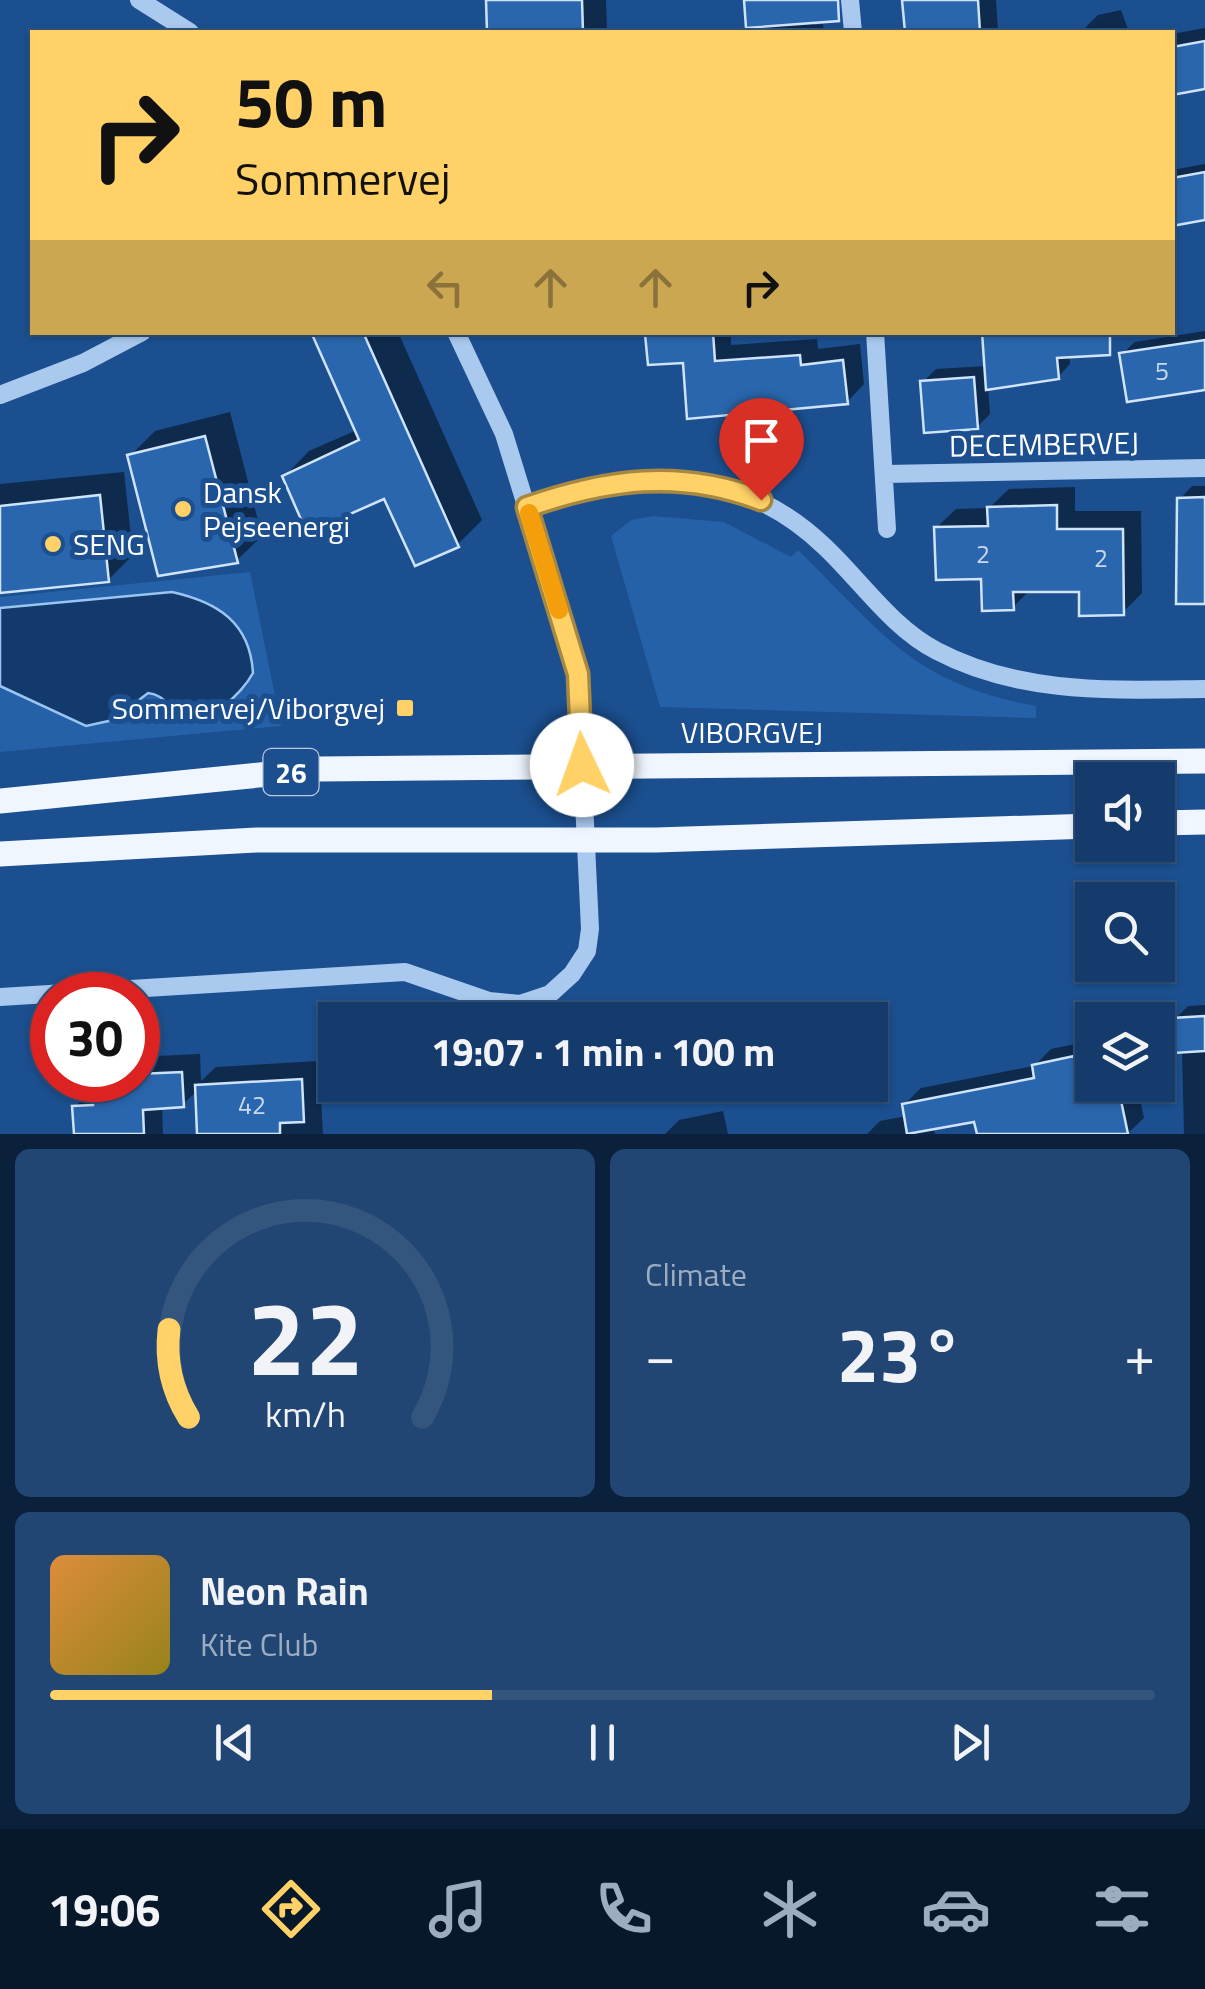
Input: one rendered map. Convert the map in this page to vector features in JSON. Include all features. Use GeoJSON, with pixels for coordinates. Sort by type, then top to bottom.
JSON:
{"type":"FeatureCollection","features":[{"type":"Feature","properties":{"kind":"main road","name":"VIBORGVEJ"},"geometry":{"type":"LineString","coordinates":[[0,801],[319,769],[1205,761]]}},
{"type":"Feature","properties":{"kind":"main road"},"geometry":{"type":"LineString","coordinates":[[1175,823],[1205,822]]}},
{"type":"Feature","properties":{"kind":"main road"},"geometry":{"type":"LineString","coordinates":[[0,854],[257,840],[587,840],[1075,826]]}},
{"type":"Feature","properties":{"kind":"street"},"geometry":{"type":"LineString","coordinates":[[139,0],[187,30]]}},
{"type":"Feature","properties":{"kind":"street"},"geometry":{"type":"LineString","coordinates":[[850,0],[852,30]]}},
{"type":"Feature","properties":{"kind":"street"},"geometry":{"type":"LineString","coordinates":[[0,395],[135,335]]}},
{"type":"Feature","properties":{"kind":"street"},"geometry":{"type":"LineString","coordinates":[[0,996],[405,972],[489,1001],[520,1004],[550,994],[572,974],[587,950],[590,929],[578,674],[504,434],[457,335]]}},
{"type":"Feature","properties":{"kind":"street"},"geometry":{"type":"LineString","coordinates":[[874,335],[887,529]]}},
{"type":"Feature","properties":{"kind":"street","name":"DECEMBERVEJ"},"geometry":{"type":"LineString","coordinates":[[885,474],[1205,468]]}},
{"type":"Feature","properties":{"kind":"street"},"geometry":{"type":"LineString","coordinates":[[527,507],[584,487],[638,479],[692,481],[735,490],[761,500],[807,531],[904,628],[932,649],[967,665],[998,677],[1069,688],[1205,689]]}},
{"type":"Feature","properties":{"kind":"shaded area"},"geometry":{"type":"Polygon","coordinates":[[[653,516],[724,522],[791,557],[798,550],[902,650],[958,684],[1036,706],[1036,718],[660,707],[611,536],[631,520],[653,516]]]}},
{"type":"Feature","properties":{"kind":"shaded area"},"geometry":{"type":"Polygon","coordinates":[[[250,572],[281,726],[0,752],[0,597],[250,572]]]}},
{"type":"Feature","properties":{"kind":"shaded area"},"geometry":{"type":"Polygon","coordinates":[[[172,592],[203,602],[228,617],[251,655],[253,673],[248,681],[213,712],[191,717],[148,693],[113,720],[86,726],[0,686],[0,608],[172,592]]]}},
{"type":"Feature","properties":{"kind":"building"},"geometry":{"type":"Polygon","coordinates":[[[486,0],[582,0],[583,30],[487,30],[486,0]]]}},
{"type":"Feature","properties":{"kind":"building"},"geometry":{"type":"Polygon","coordinates":[[[744,0],[838,0],[839,21],[746,28],[744,0]]]}},
{"type":"Feature","properties":{"kind":"building"},"geometry":{"type":"Polygon","coordinates":[[[902,0],[978,0],[980,30],[905,30],[902,0]]]}},
{"type":"Feature","properties":{"kind":"building"},"geometry":{"type":"Polygon","coordinates":[[[1205,41],[1205,89],[1175,94],[1175,46],[1205,41]]]}},
{"type":"Feature","properties":{"kind":"building"},"geometry":{"type":"Polygon","coordinates":[[[1205,172],[1205,220],[1175,225],[1175,177],[1205,172]]]}},
{"type":"Feature","properties":{"kind":"building"},"geometry":{"type":"Polygon","coordinates":[[[312,335],[364,335],[459,547],[415,566],[384,499],[307,533],[282,476],[359,440],[312,335]]]}},
{"type":"Feature","properties":{"kind":"building"},"geometry":{"type":"Polygon","coordinates":[[[645,335],[713,335],[715,361],[800,355],[801,365],[843,360],[848,404],[687,419],[683,363],[648,365],[645,335]]]}},
{"type":"Feature","properties":{"kind":"building"},"geometry":{"type":"Polygon","coordinates":[[[982,335],[1110,335],[1110,355],[1057,358],[1059,379],[986,390],[982,335]]]}},
{"type":"Feature","properties":{"kind":"building"},"geometry":{"type":"Polygon","coordinates":[[[1205,340],[1205,390],[1127,402],[1119,353],[1205,340]]]}},
{"type":"Feature","properties":{"kind":"building"},"geometry":{"type":"Polygon","coordinates":[[[974,377],[978,429],[924,433],[920,381],[974,377]]]}},
{"type":"Feature","properties":{"kind":"building","name":"Dansk Pejseenergi"},"geometry":{"type":"Polygon","coordinates":[[[205,436],[238,563],[158,576],[127,455],[205,436]]]}},
{"type":"Feature","properties":{"kind":"building","name":"SENG"},"geometry":{"type":"Polygon","coordinates":[[[100,495],[109,582],[0,593],[0,506],[100,495]]]}},
{"type":"Feature","properties":{"kind":"building"},"geometry":{"type":"Polygon","coordinates":[[[1205,497],[1205,604],[1176,604],[1177,498],[1205,497]]]}},
{"type":"Feature","properties":{"kind":"building"},"geometry":{"type":"Polygon","coordinates":[[[1057,505],[1057,529],[1123,529],[1124,615],[1079,616],[1079,592],[1013,592],[1014,610],[982,611],[981,579],[936,580],[934,527],[988,526],[987,507],[1057,505]]]}},
{"type":"Feature","properties":{"kind":"building"},"geometry":{"type":"Polygon","coordinates":[[[1205,1016],[1205,1051],[1175,1053],[1175,1018],[1205,1016]]]}},
{"type":"Feature","properties":{"kind":"building"},"geometry":{"type":"Polygon","coordinates":[[[1074,1056],[1075,1102],[1121,1102],[1128,1134],[977,1134],[974,1122],[907,1134],[902,1104],[1034,1078],[1032,1065],[1074,1056]]]}},
{"type":"Feature","properties":{"kind":"building"},"geometry":{"type":"Polygon","coordinates":[[[182,1072],[184,1107],[143,1110],[144,1134],[74,1134],[72,1106],[93,1102],[160,1102],[160,1073],[182,1072]]]}},
{"type":"Feature","properties":{"kind":"building"},"geometry":{"type":"Polygon","coordinates":[[[302,1079],[304,1122],[280,1123],[280,1134],[197,1134],[195,1085],[302,1079]]]}},
{"type":"Feature","properties":{"kind":"slow traffic"},"geometry":{"type":"LineString","coordinates":[[529,513],[559,610]]}},
{"type":"Feature","properties":{"kind":"place","name":"Dansk Pejseenergi"},"geometry":{"type":"Point","coordinates":[183,509]}},
{"type":"Feature","properties":{"kind":"place","name":"SENG"},"geometry":{"type":"Point","coordinates":[53,544]}},
{"type":"Feature","properties":{"kind":"place","name":"Sommervej/Viborgvej"},"geometry":{"type":"Point","coordinates":[405,708]}},
{"type":"Feature","properties":{"kind":"route"},"geometry":{"type":"LineString","coordinates":[[582,765],[578,674],[527,507],[584,487],[638,479],[692,481],[761,500]]}}]}
